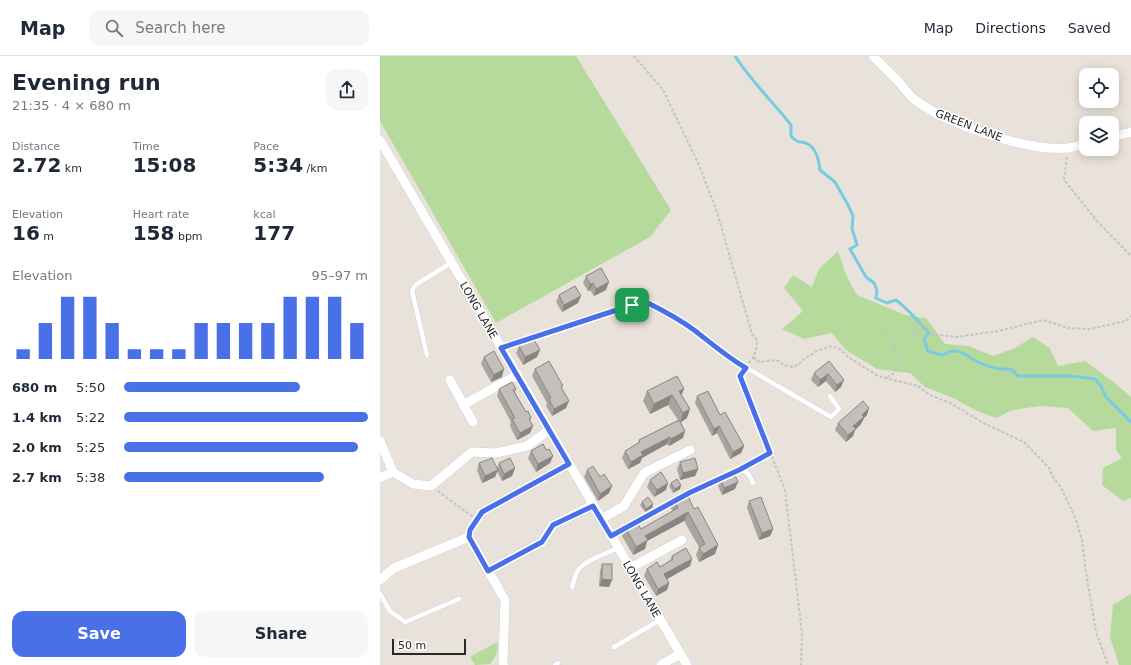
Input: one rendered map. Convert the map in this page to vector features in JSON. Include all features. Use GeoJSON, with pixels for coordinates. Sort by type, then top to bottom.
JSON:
{"type":"FeatureCollection","features":[{"type":"Feature","properties":{"kind":"street","name":"GREEN LANE"},"geometry":{"type":"LineString","coordinates":[[873,56],[914,99],[945,117],[976,130],[1021,144],[1069,148],[1079,145]]}},
{"type":"Feature","properties":{"kind":"street"},"geometry":{"type":"LineString","coordinates":[[1119,135],[1131,132]]}},
{"type":"Feature","properties":{"kind":"street","name":"LONG LANE"},"geometry":{"type":"LineString","coordinates":[[380,140],[687,665]]}},
{"type":"Feature","properties":{"kind":"street"},"geometry":{"type":"LineString","coordinates":[[463,405],[517,375]]}},
{"type":"Feature","properties":{"kind":"street"},"geometry":{"type":"LineString","coordinates":[[450,380],[473,422]]}},
{"type":"Feature","properties":{"kind":"street"},"geometry":{"type":"LineString","coordinates":[[380,442],[393,472],[413,484],[431,486],[472,452],[496,453],[527,446],[549,430]]}},
{"type":"Feature","properties":{"kind":"street"},"geometry":{"type":"LineString","coordinates":[[601,519],[624,506],[644,473],[690,450]]}},
{"type":"Feature","properties":{"kind":"street"},"geometry":{"type":"LineString","coordinates":[[380,478],[393,472]]}},
{"type":"Feature","properties":{"kind":"street"},"geometry":{"type":"LineString","coordinates":[[488,571],[542,542],[553,525],[593,506]]}},
{"type":"Feature","properties":{"kind":"street"},"geometry":{"type":"LineString","coordinates":[[380,580],[394,568],[469,537],[505,600],[502,664]]}},
{"type":"Feature","properties":{"kind":"street"},"geometry":{"type":"LineString","coordinates":[[630,568],[682,540]]}},
{"type":"Feature","properties":{"kind":"street"},"geometry":{"type":"LineString","coordinates":[[661,665],[680,654]]}},
{"type":"Feature","properties":{"kind":"lane"},"geometry":{"type":"LineString","coordinates":[[427,354],[412,291],[417,284],[451,263]]}},
{"type":"Feature","properties":{"kind":"lane"},"geometry":{"type":"LineString","coordinates":[[501,348],[632,305],[648,303],[672,315],[728,357],[831,417],[839,409],[830,396]]}},
{"type":"Feature","properties":{"kind":"lane"},"geometry":{"type":"LineString","coordinates":[[611,536],[689,493],[739,470],[743,470],[749,474],[753,483]]}},
{"type":"Feature","properties":{"kind":"lane"},"geometry":{"type":"LineString","coordinates":[[572,587],[579,568],[618,548]]}},
{"type":"Feature","properties":{"kind":"lane"},"geometry":{"type":"LineString","coordinates":[[380,594],[390,611],[405,622],[459,599]]}},
{"type":"Feature","properties":{"kind":"lane"},"geometry":{"type":"LineString","coordinates":[[614,646],[660,620]]}},
{"type":"Feature","properties":{"kind":"path"},"geometry":{"type":"LineString","coordinates":[[634,56],[663,90],[699,165],[717,212],[752,334],[757,340],[757,350],[754,357],[740,376],[785,490],[802,633],[801,665]]}},
{"type":"Feature","properties":{"kind":"path"},"geometry":{"type":"LineString","coordinates":[[1069,148],[1064,180],[1097,221],[1131,256]]}},
{"type":"Feature","properties":{"kind":"path"},"geometry":{"type":"LineString","coordinates":[[880,376],[887,377],[894,373],[897,365],[895,347],[886,339],[885,329],[899,326],[916,335],[916,326],[920,322],[932,334],[956,337],[998,331],[1043,320],[1069,328],[1090,328],[1126,321],[1131,316]]}},
{"type":"Feature","properties":{"kind":"path"},"geometry":{"type":"LineString","coordinates":[[754,357],[755,360],[761,362],[776,360],[784,365],[793,367],[817,351],[832,346],[840,349],[848,357],[880,376],[918,386],[930,395],[952,404],[985,424],[1024,442],[1049,468],[1053,477],[1061,487],[1076,520],[1082,540],[1096,632],[1108,665]]}},
{"type":"Feature","properties":{"kind":"path"},"geometry":{"type":"LineString","coordinates":[[739,470],[770,453]]}},
{"type":"Feature","properties":{"kind":"path"},"geometry":{"type":"LineString","coordinates":[[469,537],[470,530],[482,512],[569,464]]}},
{"type":"Feature","properties":{"kind":"path"},"geometry":{"type":"LineString","coordinates":[[431,486],[455,502],[477,520]]}},
{"type":"Feature","properties":{"kind":"green space"},"geometry":{"type":"Polygon","coordinates":[[[380,56],[576,56],[671,210],[650,237],[496,323],[380,121],[380,56]]]}},
{"type":"Feature","properties":{"kind":"green space"},"geometry":{"type":"Polygon","coordinates":[[[838,251],[846,275],[857,295],[905,315],[926,318],[945,344],[969,346],[993,356],[1015,348],[1033,337],[1050,348],[1058,366],[1085,361],[1116,384],[1131,397],[1131,498],[1123,501],[1102,485],[1103,468],[1122,458],[1116,450],[1116,428],[1093,431],[1068,408],[1040,406],[1012,410],[997,418],[979,412],[955,399],[925,387],[910,373],[877,369],[846,350],[832,333],[804,339],[782,329],[803,311],[784,288],[793,275],[812,287],[819,269],[838,251]]]}},
{"type":"Feature","properties":{"kind":"green space"},"geometry":{"type":"Polygon","coordinates":[[[1131,594],[1131,665],[1119,665],[1110,637],[1113,605],[1131,594]]]}},
{"type":"Feature","properties":{"kind":"green space"},"geometry":{"type":"Polygon","coordinates":[[[497,642],[497,651],[490,664],[475,665],[470,657],[497,642]]]}},
{"type":"Feature","properties":{"kind":"building"},"geometry":{"type":"Polygon","coordinates":[[[601,268],[609,282],[596,289],[593,283],[590,284],[586,276],[601,268]]]}},
{"type":"Feature","properties":{"kind":"building"},"geometry":{"type":"Polygon","coordinates":[[[575,286],[581,296],[564,305],[559,295],[575,286]]]}},
{"type":"Feature","properties":{"kind":"building"},"geometry":{"type":"Polygon","coordinates":[[[533,338],[540,350],[525,357],[519,346],[533,338]]]}},
{"type":"Feature","properties":{"kind":"building"},"geometry":{"type":"Polygon","coordinates":[[[494,351],[504,369],[494,375],[484,357],[494,351]]]}},
{"type":"Feature","properties":{"kind":"building"},"geometry":{"type":"Polygon","coordinates":[[[549,361],[563,386],[561,387],[569,401],[554,409],[549,399],[551,398],[535,369],[549,361]]]}},
{"type":"Feature","properties":{"kind":"building"},"geometry":{"type":"Polygon","coordinates":[[[829,361],[844,380],[837,385],[828,374],[820,380],[814,373],[829,361]]]}},
{"type":"Feature","properties":{"kind":"building"},"geometry":{"type":"Polygon","coordinates":[[[677,376],[684,389],[679,391],[690,409],[683,413],[672,395],[654,404],[647,391],[677,376]]]}},
{"type":"Feature","properties":{"kind":"building"},"geometry":{"type":"Polygon","coordinates":[[[512,382],[516,389],[513,390],[526,412],[528,411],[531,418],[529,419],[533,426],[520,433],[512,419],[515,418],[499,389],[512,382]]]}},
{"type":"Feature","properties":{"kind":"building"},"geometry":{"type":"Polygon","coordinates":[[[708,391],[720,415],[725,412],[744,446],[733,452],[719,426],[714,429],[697,396],[708,391]]]}},
{"type":"Feature","properties":{"kind":"building"},"geometry":{"type":"Polygon","coordinates":[[[863,401],[869,408],[862,415],[864,417],[853,426],[856,429],[848,435],[838,423],[863,401]]]}},
{"type":"Feature","properties":{"kind":"building"},"geometry":{"type":"Polygon","coordinates":[[[679,420],[685,431],[641,452],[643,455],[631,462],[625,451],[640,442],[639,440],[679,420]]]}},
{"type":"Feature","properties":{"kind":"building"},"geometry":{"type":"Polygon","coordinates":[[[543,444],[546,450],[549,449],[553,456],[538,464],[531,451],[543,444]]]}},
{"type":"Feature","properties":{"kind":"building"},"geometry":{"type":"Polygon","coordinates":[[[492,458],[498,470],[485,476],[479,463],[492,458]]]}},
{"type":"Feature","properties":{"kind":"building"},"geometry":{"type":"Polygon","coordinates":[[[510,458],[515,468],[504,474],[499,463],[510,458]]]}},
{"type":"Feature","properties":{"kind":"building"},"geometry":{"type":"Polygon","coordinates":[[[695,458],[698,469],[683,473],[680,462],[695,458]]]}},
{"type":"Feature","properties":{"kind":"building"},"geometry":{"type":"Polygon","coordinates":[[[593,466],[600,477],[604,474],[612,486],[600,494],[587,470],[593,466]]]}},
{"type":"Feature","properties":{"kind":"building"},"geometry":{"type":"Polygon","coordinates":[[[661,472],[668,483],[657,490],[650,480],[661,472]]]}},
{"type":"Feature","properties":{"kind":"building"},"geometry":{"type":"Polygon","coordinates":[[[734,473],[738,482],[724,488],[721,479],[734,473]]]}},
{"type":"Feature","properties":{"kind":"building"},"geometry":{"type":"Polygon","coordinates":[[[677,479],[681,485],[675,489],[671,483],[677,479]]]}},
{"type":"Feature","properties":{"kind":"building"},"geometry":{"type":"Polygon","coordinates":[[[686,492],[694,509],[698,507],[718,545],[703,554],[699,547],[705,544],[688,512],[645,536],[648,540],[636,547],[625,527],[636,521],[641,529],[678,508],[673,499],[686,492]]]}},
{"type":"Feature","properties":{"kind":"building"},"geometry":{"type":"Polygon","coordinates":[[[648,497],[653,504],[646,509],[642,502],[648,497]]]}},
{"type":"Feature","properties":{"kind":"building"},"geometry":{"type":"Polygon","coordinates":[[[761,497],[773,529],[762,533],[749,501],[761,497]]]}},
{"type":"Feature","properties":{"kind":"building"},"geometry":{"type":"Polygon","coordinates":[[[686,548],[692,559],[664,574],[669,583],[658,589],[647,569],[657,562],[660,567],[673,559],[672,556],[686,548]]]}},
{"type":"Feature","properties":{"kind":"building"},"geometry":{"type":"Polygon","coordinates":[[[602,564],[612,564],[612,580],[602,579],[602,564]]]}},
{"type":"Feature","properties":{"kind":"waterway"},"geometry":{"type":"LineString","coordinates":[[735,56],[748,74],[791,125],[791,136],[798,141],[808,144],[814,149],[820,170],[835,182],[853,216],[852,229],[857,245],[850,249],[866,277],[874,283],[877,290],[876,298],[887,303],[896,300],[909,311],[929,333],[924,339],[928,351],[942,355],[952,351],[957,351],[987,366],[1011,369],[1018,376],[1070,376],[1095,379],[1101,386],[1106,397],[1131,422]]}},
{"type":"Feature","properties":{"kind":"route"},"geometry":{"type":"LineString","coordinates":[[648,303],[672,315],[728,357],[746,368],[740,376],[770,453],[739,470],[689,493],[611,536],[593,506],[553,525],[542,542],[488,571],[469,537],[470,530],[482,512],[569,464],[501,348],[632,305],[648,303]]}}]}
